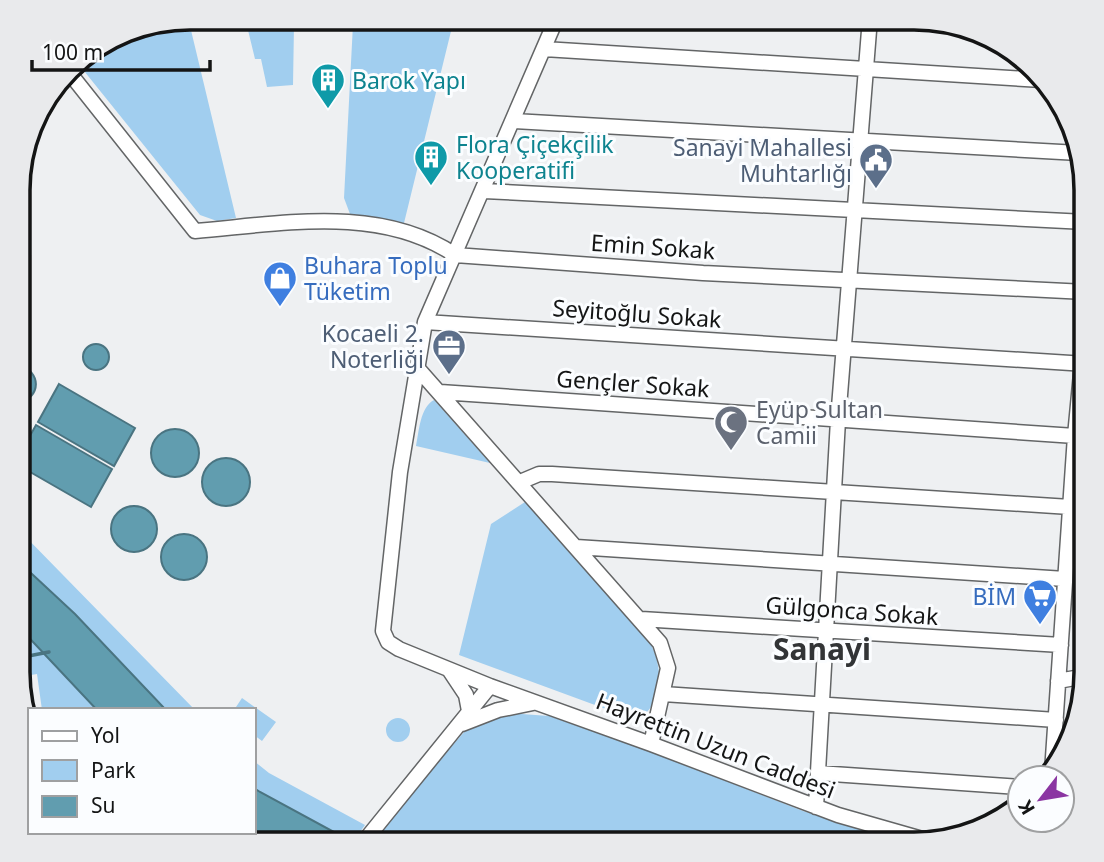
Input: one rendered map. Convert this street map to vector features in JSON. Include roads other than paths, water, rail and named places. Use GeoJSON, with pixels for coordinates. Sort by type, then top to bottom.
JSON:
{"type":"FeatureCollection","features":[{"type":"Feature","properties":{"kind":"street","name":"Hayrettin Uzun Caddesi"},"geometry":{"type":"LineString","coordinates":[[552,30],[425,322],[400,472],[383,631],[388,642],[399,649],[490,686],[816,807],[897,832]]}},
{"type":"Feature","properties":{"kind":"street"},"geometry":{"type":"LineString","coordinates":[[816,807],[836,493],[838,420],[869,30]]}},
{"type":"Feature","properties":{"kind":"street"},"geometry":{"type":"LineString","coordinates":[[544,49],[1029,79]]}},
{"type":"Feature","properties":{"kind":"street"},"geometry":{"type":"LineString","coordinates":[[75,79],[195,231],[300,222],[364,223],[409,231],[434,241],[455,255]]}},
{"type":"Feature","properties":{"kind":"street"},"geometry":{"type":"LineString","coordinates":[[514,121],[1070,152]]}},
{"type":"Feature","properties":{"kind":"street"},"geometry":{"type":"LineString","coordinates":[[484,191],[1074,221]]}},
{"type":"Feature","properties":{"kind":"street","name":"Emin Sokak"},"geometry":{"type":"LineString","coordinates":[[455,255],[689,272],[1074,291]]}},
{"type":"Feature","properties":{"kind":"street","name":"Seyitoğlu Sokak"},"geometry":{"type":"LineString","coordinates":[[425,322],[1074,363]]}},
{"type":"Feature","properties":{"kind":"street"},"geometry":{"type":"LineString","coordinates":[[419,370],[641,619],[664,649],[668,668],[651,744]]}},
{"type":"Feature","properties":{"kind":"street","name":"Gençler Sokak"},"geometry":{"type":"LineString","coordinates":[[440,392],[1074,436]]}},
{"type":"Feature","properties":{"kind":"street"},"geometry":{"type":"LineString","coordinates":[[1054,751],[1074,450]]}},
{"type":"Feature","properties":{"kind":"street"},"geometry":{"type":"LineString","coordinates":[[520,482],[539,474],[552,474],[1070,507]]}},
{"type":"Feature","properties":{"kind":"street"},"geometry":{"type":"LineString","coordinates":[[576,547],[1065,579]]}},
{"type":"Feature","properties":{"kind":"street","name":"Gülgonca Sokak"},"geometry":{"type":"LineString","coordinates":[[641,619],[1061,645]]}},
{"type":"Feature","properties":{"kind":"street"},"geometry":{"type":"LineString","coordinates":[[449,669],[466,695],[469,711]]}},
{"type":"Feature","properties":{"kind":"street"},"geometry":{"type":"LineString","coordinates":[[1058,681],[1074,678]]}},
{"type":"Feature","properties":{"kind":"street"},"geometry":{"type":"LineString","coordinates":[[371,832],[490,686]]}},
{"type":"Feature","properties":{"kind":"street"},"geometry":{"type":"LineString","coordinates":[[663,694],[1056,720]]}},
{"type":"Feature","properties":{"kind":"street"},"geometry":{"type":"LineString","coordinates":[[457,726],[498,710],[535,702]]}},
{"type":"Feature","properties":{"kind":"street"},"geometry":{"type":"LineString","coordinates":[[818,773],[1006,786]]}},
{"type":"Feature","properties":{"kind":"water"},"geometry":{"type":"Polygon","coordinates":[[[96,344],[105,348],[109,357],[105,366],[96,370],[87,366],[83,357],[87,348],[96,344]]]}},
{"type":"Feature","properties":{"kind":"water"},"geometry":{"type":"Polygon","coordinates":[[[30,371],[36,384],[30,397],[30,371]]]}},
{"type":"Feature","properties":{"kind":"water"},"geometry":{"type":"Polygon","coordinates":[[[59,384],[135,428],[114,466],[38,422],[59,384]]]}},
{"type":"Feature","properties":{"kind":"water"},"geometry":{"type":"Polygon","coordinates":[[[36,425],[112,469],[91,507],[30,472],[30,436],[36,425]]]}},
{"type":"Feature","properties":{"kind":"water"},"geometry":{"type":"Polygon","coordinates":[[[175,429],[192,436],[199,453],[192,470],[175,477],[158,470],[151,453],[158,436],[175,429]]]}},
{"type":"Feature","properties":{"kind":"water"},"geometry":{"type":"Polygon","coordinates":[[[226,458],[243,465],[250,482],[243,499],[226,506],[209,499],[202,482],[209,465],[226,458]]]}},
{"type":"Feature","properties":{"kind":"water"},"geometry":{"type":"Polygon","coordinates":[[[134,506],[143,507],[150,513],[156,520],[156,538],[150,545],[143,551],[134,552],[125,551],[118,545],[112,538],[111,529],[112,520],[118,513],[125,507],[134,506]]]}},
{"type":"Feature","properties":{"kind":"water"},"geometry":{"type":"Polygon","coordinates":[[[184,534],[200,541],[207,557],[200,573],[184,580],[168,573],[161,557],[168,541],[184,534]]]}},
{"type":"Feature","properties":{"kind":"water"},"geometry":{"type":"Polygon","coordinates":[[[30,572],[75,614],[164,708],[95,708],[30,639],[30,572]]]}},
{"type":"Feature","properties":{"kind":"water"},"geometry":{"type":"Polygon","coordinates":[[[256,789],[334,832],[256,832],[256,789]]]}},
{"type":"Feature","properties":{"kind":"waterway"},"geometry":{"type":"LineString","coordinates":[[30,656],[49,652]]}},
{"type":"Feature","properties":{"kind":"place","name":"Barok Yapı"},"geometry":{"type":"Point","coordinates":[328,110]}},
{"type":"Feature","properties":{"kind":"place","name":"Flora Çiçekçilik Kooperatifi"},"geometry":{"type":"Point","coordinates":[431,187]}},
{"type":"Feature","properties":{"kind":"place","name":"Sanayi Mahallesi Muhtarlığı"},"geometry":{"type":"Point","coordinates":[876,190]}},
{"type":"Feature","properties":{"kind":"place","name":"Buhara Toplu Tüketim"},"geometry":{"type":"Point","coordinates":[280,308]}},
{"type":"Feature","properties":{"kind":"place","name":"Kocaeli 2. Noterliği"},"geometry":{"type":"Point","coordinates":[449,376]}},
{"type":"Feature","properties":{"kind":"place","name":"Eyüp Sultan Camii"},"geometry":{"type":"Point","coordinates":[731,452]}},
{"type":"Feature","properties":{"kind":"place","name":"BİM"},"geometry":{"type":"Point","coordinates":[1040,626]}},
{"type":"Feature","properties":{"kind":"district","name":"Sanayi"},"geometry":{"type":"Point","coordinates":[822,648]}}]}
